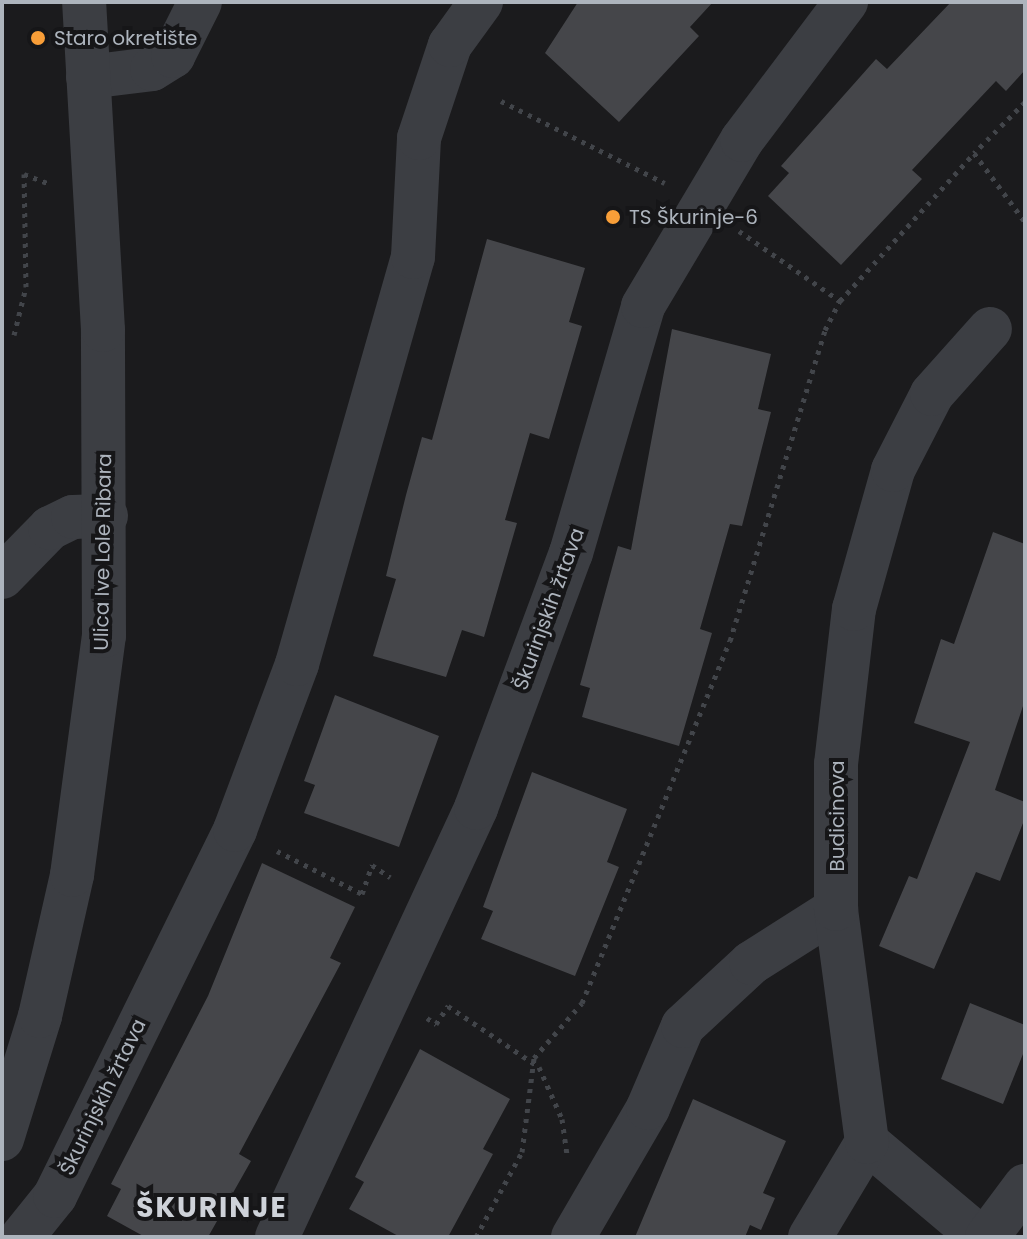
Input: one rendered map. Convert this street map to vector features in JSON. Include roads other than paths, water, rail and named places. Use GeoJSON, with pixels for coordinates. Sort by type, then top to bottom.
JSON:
{"type":"FeatureCollection","features":[{"type":"Feature","properties":{"kind":"street","name":"Ulica Ive Lole Ribara"},"geometry":{"type":"LineString","coordinates":[[2,1139],[40,1016],[87,784],[104,636],[106,516],[84,2]]}},
{"type":"Feature","properties":{"kind":"street"},"geometry":{"type":"LineString","coordinates":[[88,77],[152,69],[173,56],[200,2]]}},
{"type":"Feature","properties":{"kind":"street","name":"Škurinjskih žrtava"},"geometry":{"type":"LineString","coordinates":[[22,1237],[55,1196],[235,830],[297,664],[413,257],[419,138],[450,45],[481,2]]}},
{"type":"Feature","properties":{"kind":"street","name":"Škurinjskih žrtava"},"geometry":{"type":"LineString","coordinates":[[277,1237],[476,808],[571,553],[643,306],[742,140],[846,2]]}},
{"type":"Feature","properties":{"kind":"street","name":"Budicinova"},"geometry":{"type":"LineString","coordinates":[[867,1142],[836,909],[836,764],[854,609],[893,470],[932,394],[990,329]]}},
{"type":"Feature","properties":{"kind":"street"},"geometry":{"type":"LineString","coordinates":[[2,577],[50,528],[73,517],[106,516]]}},
{"type":"Feature","properties":{"kind":"street"},"geometry":{"type":"LineString","coordinates":[[573,1237],[648,1108],[683,1026],[751,963],[836,909]]}},
{"type":"Feature","properties":{"kind":"street"},"geometry":{"type":"LineString","coordinates":[[810,1237],[867,1142],[980,1237]]}},
{"type":"Feature","properties":{"kind":"street"},"geometry":{"type":"LineString","coordinates":[[987,1237],[1025,1186]]}},
{"type":"Feature","properties":{"kind":"place","name":"Staro okretište"},"geometry":{"type":"Point","coordinates":[38,38]}},
{"type":"Feature","properties":{"kind":"place","name":"TS Škurinje-6"},"geometry":{"type":"Point","coordinates":[613,217]}},
{"type":"Feature","properties":{"kind":"district","name":"ŠKURINJE"},"geometry":{"type":"Point","coordinates":[212,1208]}}]}
